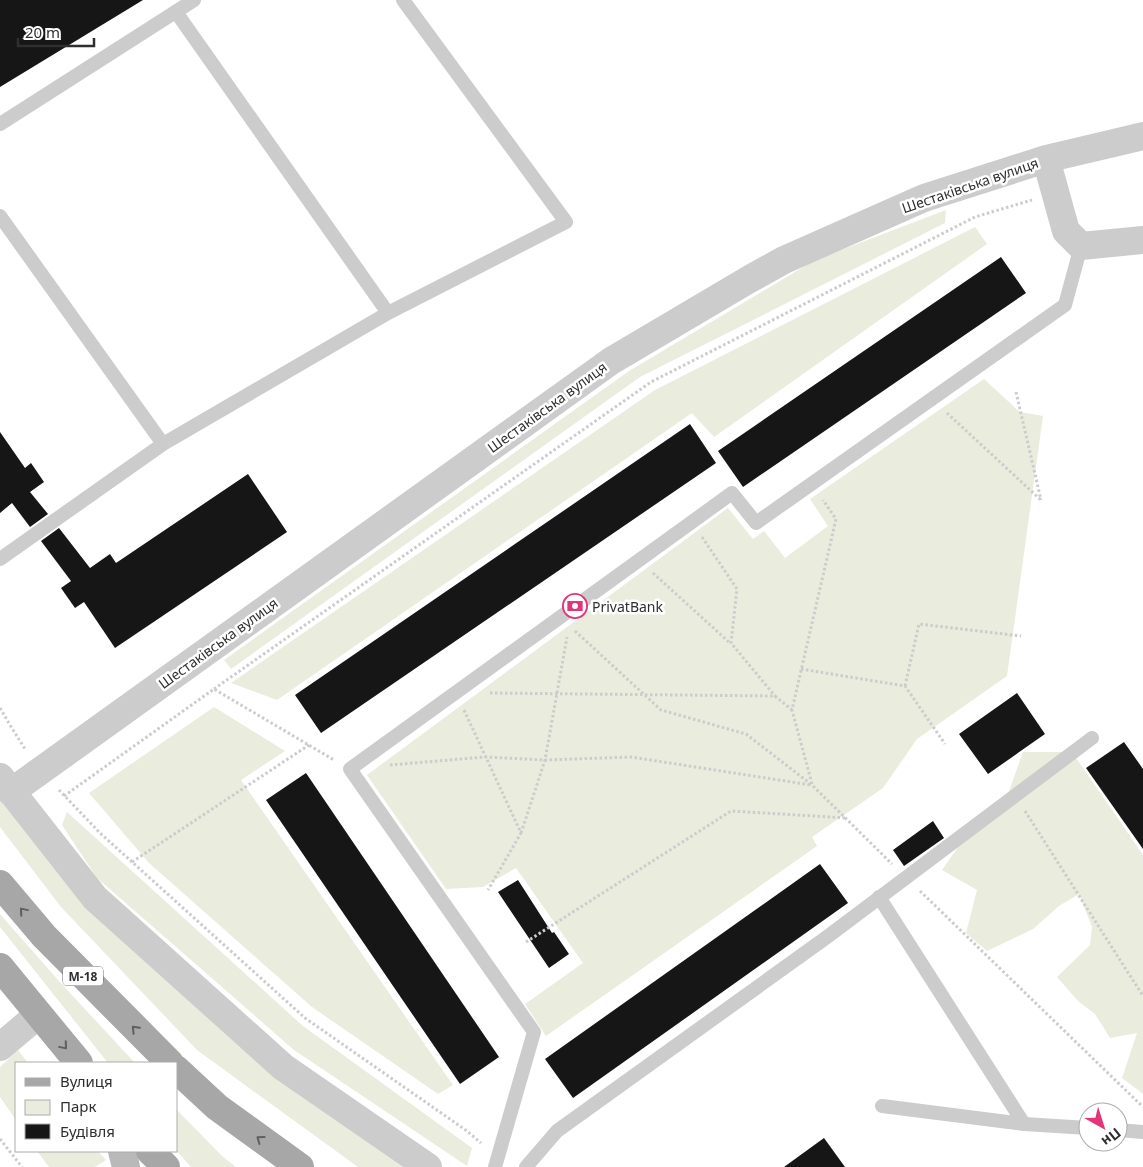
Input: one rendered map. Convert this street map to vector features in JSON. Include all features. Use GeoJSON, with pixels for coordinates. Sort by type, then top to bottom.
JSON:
{"type":"FeatureCollection","features":[{"type":"Feature","properties":{"kind":"main road","name":"М-18"},"geometry":{"type":"LineString","coordinates":[[0,884],[44,936],[169,1062]]}},
{"type":"Feature","properties":{"kind":"main road"},"geometry":{"type":"LineString","coordinates":[[0,967],[38,1016],[78,1062]]}},
{"type":"Feature","properties":{"kind":"main road"},"geometry":{"type":"LineString","coordinates":[[178,1071],[217,1107],[300,1167]]}},
{"type":"Feature","properties":{"kind":"main road"},"geometry":{"type":"LineString","coordinates":[[122,1152],[126,1167]]}},
{"type":"Feature","properties":{"kind":"main road"},"geometry":{"type":"LineString","coordinates":[[151,1152],[166,1167]]}},
{"type":"Feature","properties":{"kind":"street","name":"Шестаківська вулиця"},"geometry":{"type":"LineString","coordinates":[[5,784],[611,361],[784,260],[924,198],[1046,160],[1143,136]]}},
{"type":"Feature","properties":{"kind":"street"},"geometry":{"type":"LineString","coordinates":[[1046,160],[1066,231],[1081,246],[1143,240]]}},
{"type":"Feature","properties":{"kind":"street"},"geometry":{"type":"LineString","coordinates":[[5,784],[95,898],[283,1067],[428,1167]]}},
{"type":"Feature","properties":{"kind":"street"},"geometry":{"type":"LineString","coordinates":[[0,1047],[38,1016]]}},
{"type":"Feature","properties":{"kind":"lane"},"geometry":{"type":"LineString","coordinates":[[0,124],[194,0]]}},
{"type":"Feature","properties":{"kind":"lane"},"geometry":{"type":"LineString","coordinates":[[0,559],[163,444],[388,313],[566,222],[404,0]]}},
{"type":"Feature","properties":{"kind":"lane"},"geometry":{"type":"LineString","coordinates":[[176,12],[388,313]]}},
{"type":"Feature","properties":{"kind":"lane"},"geometry":{"type":"LineString","coordinates":[[0,216],[163,444]]}},
{"type":"Feature","properties":{"kind":"lane"},"geometry":{"type":"LineString","coordinates":[[495,1167],[534,1032],[350,769],[732,493],[756,523],[1065,305],[1081,246]]}},
{"type":"Feature","properties":{"kind":"lane"},"geometry":{"type":"LineString","coordinates":[[526,1167],[557,1131],[820,942],[1092,738]]}},
{"type":"Feature","properties":{"kind":"lane"},"geometry":{"type":"LineString","coordinates":[[879,897],[1024,1124]]}},
{"type":"Feature","properties":{"kind":"lane"},"geometry":{"type":"LineString","coordinates":[[882,1106],[1024,1124],[1078,1127]]}},
{"type":"Feature","properties":{"kind":"lane"},"geometry":{"type":"LineString","coordinates":[[1128,1131],[1143,1132]]}},
{"type":"Feature","properties":{"kind":"path"},"geometry":{"type":"LineString","coordinates":[[64,796],[651,382],[975,217],[1056,193]]}},
{"type":"Feature","properties":{"kind":"path"},"geometry":{"type":"LineString","coordinates":[[932,398],[1042,501],[1016,392]]}},
{"type":"Feature","properties":{"kind":"path"},"geometry":{"type":"LineString","coordinates":[[811,483],[836,519],[792,710],[812,785]]}},
{"type":"Feature","properties":{"kind":"path"},"geometry":{"type":"LineString","coordinates":[[692,522],[737,589],[731,643]]}},
{"type":"Feature","properties":{"kind":"path"},"geometry":{"type":"LineString","coordinates":[[639,560],[731,643],[775,696],[792,710]]}},
{"type":"Feature","properties":{"kind":"path"},"geometry":{"type":"LineString","coordinates":[[569,624],[661,710],[746,734],[812,785],[1143,1107]]}},
{"type":"Feature","properties":{"kind":"path"},"geometry":{"type":"LineString","coordinates":[[905,686],[919,624],[1021,636]]}},
{"type":"Feature","properties":{"kind":"path"},"geometry":{"type":"LineString","coordinates":[[488,890],[521,833],[545,760],[567,633]]}},
{"type":"Feature","properties":{"kind":"path"},"geometry":{"type":"LineString","coordinates":[[801,669],[905,686],[945,744]]}},
{"type":"Feature","properties":{"kind":"path"},"geometry":{"type":"LineString","coordinates":[[214,689],[350,769],[486,757],[545,760],[631,757],[812,785]]}},
{"type":"Feature","properties":{"kind":"path"},"geometry":{"type":"LineString","coordinates":[[521,833],[456,693],[775,696]]}},
{"type":"Feature","properties":{"kind":"path"},"geometry":{"type":"LineString","coordinates":[[0,708],[10,725]]}},
{"type":"Feature","properties":{"kind":"path"},"geometry":{"type":"LineString","coordinates":[[132,862],[310,745]]}},
{"type":"Feature","properties":{"kind":"path"},"geometry":{"type":"LineString","coordinates":[[1016,795],[1143,996]]}},
{"type":"Feature","properties":{"kind":"path"},"geometry":{"type":"LineString","coordinates":[[526,942],[730,811],[848,818]]}},
{"type":"Feature","properties":{"kind":"path"},"geometry":{"type":"LineString","coordinates":[[100,833],[305,1018],[467,1131]]}},
{"type":"Feature","properties":{"kind":"path"},"geometry":{"type":"LineString","coordinates":[[0,1139],[22,1167]]}},
{"type":"Feature","properties":{"kind":"green space"},"geometry":{"type":"Polygon","coordinates":[[[946,210],[945,223],[640,377],[231,669],[224,660],[629,371],[815,260],[946,210]]]}},
{"type":"Feature","properties":{"kind":"green space"},"geometry":{"type":"Polygon","coordinates":[[[975,227],[987,244],[714,437],[692,413],[277,700],[231,683],[655,390],[975,227]]]}},
{"type":"Feature","properties":{"kind":"green space"},"geometry":{"type":"Polygon","coordinates":[[[984,379],[1020,412],[1043,416],[1007,676],[917,739],[883,788],[812,837],[817,846],[546,1036],[525,1004],[583,963],[516,868],[483,887],[446,889],[367,775],[728,508],[753,539],[764,531],[785,558],[828,526],[810,499],[984,379]]]}},
{"type":"Feature","properties":{"kind":"green space"},"geometry":{"type":"Polygon","coordinates":[[[214,707],[285,751],[241,780],[453,1085],[438,1094],[312,1007],[149,863],[89,793],[214,707]]]}},
{"type":"Feature","properties":{"kind":"green space"},"geometry":{"type":"Polygon","coordinates":[[[1023,752],[1072,752],[1143,855],[1143,1094],[1122,1078],[1137,1033],[1110,1038],[1095,1014],[1078,1001],[1057,977],[1090,945],[1092,927],[1079,894],[1059,906],[1033,929],[987,951],[966,933],[977,890],[942,870],[961,843],[1008,794],[1023,752]]]}},
{"type":"Feature","properties":{"kind":"green space"},"geometry":{"type":"Polygon","coordinates":[[[0,785],[88,904],[409,1167],[358,1167],[197,1050],[61,907],[0,827],[0,785]]]}},
{"type":"Feature","properties":{"kind":"green space"},"geometry":{"type":"Polygon","coordinates":[[[67,812],[303,1026],[472,1148],[467,1166],[294,1050],[97,878],[62,825],[67,812]]]}},
{"type":"Feature","properties":{"kind":"green space"},"geometry":{"type":"Polygon","coordinates":[[[0,914],[134,1062],[107,1062],[0,927],[0,914]]]}},
{"type":"Feature","properties":{"kind":"green space"},"geometry":{"type":"Polygon","coordinates":[[[18,1050],[27,1062],[15,1062],[15,1119],[0,1097],[0,1067],[18,1050]]]}},
{"type":"Feature","properties":{"kind":"green space"},"geometry":{"type":"Polygon","coordinates":[[[178,1111],[222,1156],[236,1167],[191,1167],[178,1152],[178,1111]]]}},
{"type":"Feature","properties":{"kind":"green space"},"geometry":{"type":"Polygon","coordinates":[[[38,1152],[99,1152],[106,1160],[95,1167],[49,1167],[38,1152]]]}},
{"type":"Feature","properties":{"kind":"building"},"geometry":{"type":"Polygon","coordinates":[[[0,0],[143,0],[0,87],[0,0]]]}},
{"type":"Feature","properties":{"kind":"building"},"geometry":{"type":"Polygon","coordinates":[[[1001,257],[1026,293],[743,487],[718,451],[1001,257]]]}},
{"type":"Feature","properties":{"kind":"building"},"geometry":{"type":"Polygon","coordinates":[[[690,424],[716,463],[321,733],[295,695],[690,424]]]}},
{"type":"Feature","properties":{"kind":"building"},"geometry":{"type":"Polygon","coordinates":[[[0,432],[25,468],[31,463],[44,482],[30,492],[48,514],[30,527],[12,503],[0,513],[0,432]]]}},
{"type":"Feature","properties":{"kind":"building"},"geometry":{"type":"Polygon","coordinates":[[[248,474],[287,532],[115,648],[84,602],[75,608],[61,588],[71,581],[41,541],[59,528],[90,568],[110,554],[116,563],[248,474]]]}},
{"type":"Feature","properties":{"kind":"building"},"geometry":{"type":"Polygon","coordinates":[[[1017,693],[1045,734],[988,774],[959,734],[1017,693]]]}},
{"type":"Feature","properties":{"kind":"building"},"geometry":{"type":"Polygon","coordinates":[[[1124,742],[1143,769],[1143,849],[1086,768],[1124,742]]]}},
{"type":"Feature","properties":{"kind":"building"},"geometry":{"type":"Polygon","coordinates":[[[306,773],[499,1057],[460,1084],[266,800],[306,773]]]}},
{"type":"Feature","properties":{"kind":"building"},"geometry":{"type":"Polygon","coordinates":[[[933,821],[944,838],[904,866],[893,850],[933,821]]]}},
{"type":"Feature","properties":{"kind":"building"},"geometry":{"type":"Polygon","coordinates":[[[820,864],[848,903],[573,1098],[545,1059],[820,864]]]}},
{"type":"Feature","properties":{"kind":"building"},"geometry":{"type":"Polygon","coordinates":[[[518,880],[552,933],[554,932],[569,954],[549,968],[498,892],[518,880]]]}},
{"type":"Feature","properties":{"kind":"building"},"geometry":{"type":"Polygon","coordinates":[[[824,1138],[845,1167],[784,1167],[824,1138]]]}},
{"type":"Feature","properties":{"kind":"place","name":"PrivatBank"},"geometry":{"type":"Point","coordinates":[575,606]}}]}
